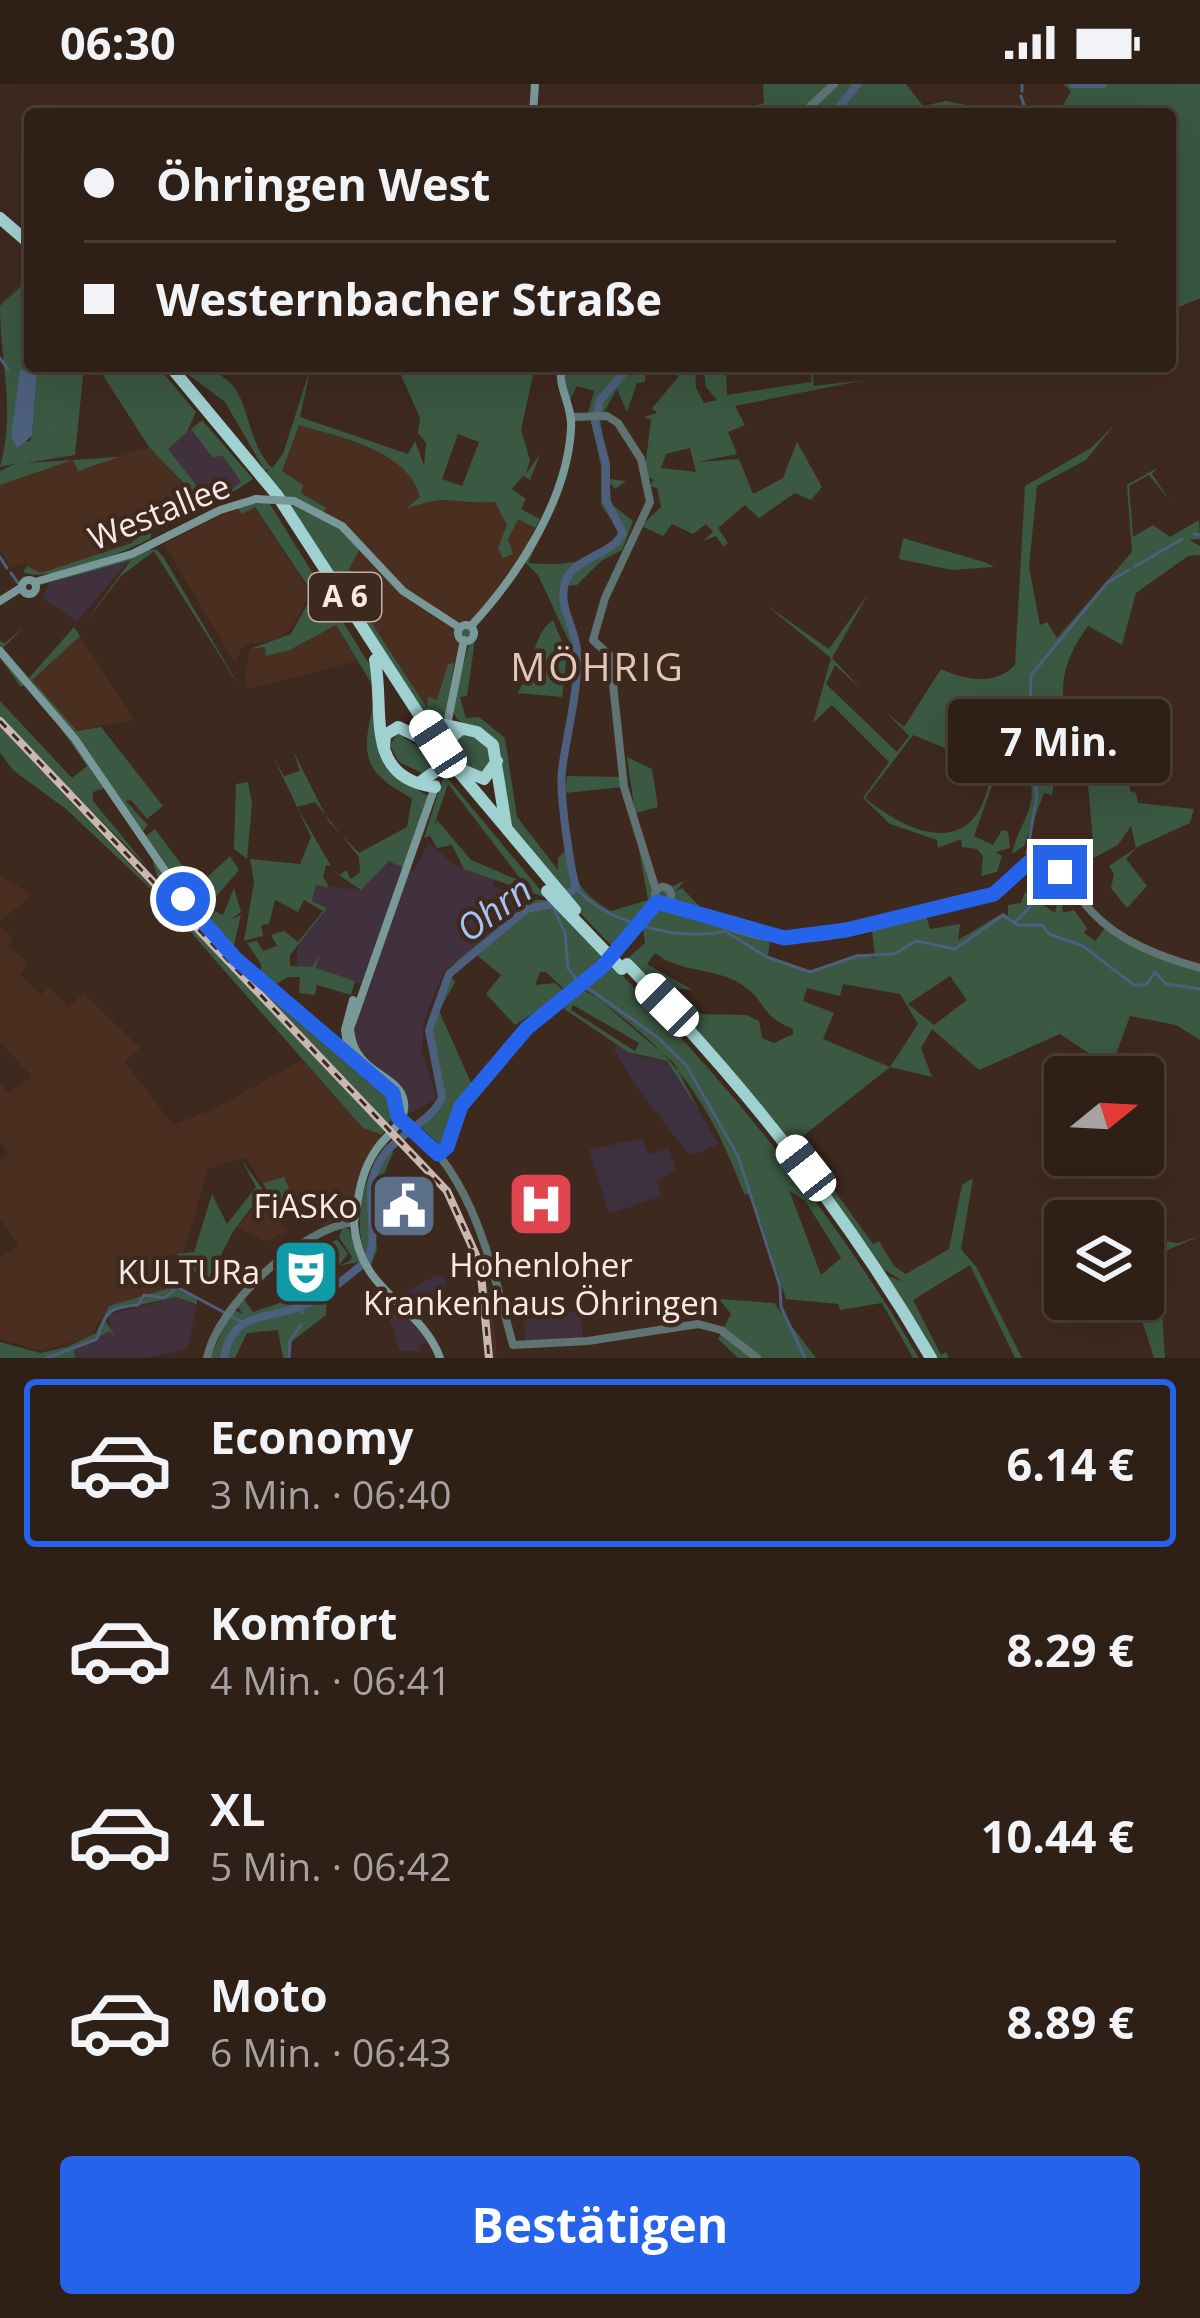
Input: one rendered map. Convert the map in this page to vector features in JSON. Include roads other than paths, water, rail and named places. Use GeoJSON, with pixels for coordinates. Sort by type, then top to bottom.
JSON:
{"type":"FeatureCollection","features":[{"type":"Feature","properties":{"kind":"highway"},"geometry":{"type":"LineString","coordinates":[[0,214],[24,234]]}},
{"type":"Feature","properties":{"kind":"highway","name":"A 6"},"geometry":{"type":"LineString","coordinates":[[166,372],[259,483],[375,660],[437,743]]}},
{"type":"Feature","properties":{"kind":"highway","name":"A 6"},"geometry":{"type":"LineString","coordinates":[[176,372],[245,453],[311,545],[437,743],[436,779],[625,966],[782,1148],[928,1358]]}},
{"type":"Feature","properties":{"kind":"highway"},"geometry":{"type":"LineString","coordinates":[[178,372],[192,381]]}},
{"type":"Feature","properties":{"kind":"highway"},"geometry":{"type":"LineString","coordinates":[[236,433],[245,453]]}},
{"type":"Feature","properties":{"kind":"highway"},"geometry":{"type":"LineString","coordinates":[[375,660],[382,693],[380,748],[395,771],[436,779],[489,777],[496,767],[492,746],[452,723]]}},
{"type":"Feature","properties":{"kind":"highway"},"geometry":{"type":"LineString","coordinates":[[436,779],[397,770],[383,741],[389,730],[401,726],[437,743],[452,723]]}},
{"type":"Feature","properties":{"kind":"highway"},"geometry":{"type":"LineString","coordinates":[[452,723],[482,735],[497,751],[500,812],[514,843]]}},
{"type":"Feature","properties":{"kind":"highway","name":"A 6"},"geometry":{"type":"LineString","coordinates":[[436,779],[514,843],[550,888]]}},
{"type":"Feature","properties":{"kind":"main road"},"geometry":{"type":"LineString","coordinates":[[452,723],[464,640],[460,628],[471,626],[513,575],[564,469],[571,417],[560,386],[561,372]]}},
{"type":"Feature","properties":{"kind":"main road","name":"Westallee"},"geometry":{"type":"LineString","coordinates":[[0,601],[20,591],[33,593],[36,584],[132,554],[220,510],[256,499],[294,501],[342,526],[403,591],[460,628]]}},
{"type":"Feature","properties":{"kind":"main road"},"geometry":{"type":"LineString","coordinates":[[464,640],[474,636],[471,626]]}},
{"type":"Feature","properties":{"kind":"main road"},"geometry":{"type":"LineString","coordinates":[[0,651],[75,739],[197,919],[236,959],[344,1039],[364,1066],[400,1092],[406,1121],[360,1174],[353,1222],[364,1264],[384,1293],[430,1338],[440,1358]]}},
{"type":"Feature","properties":{"kind":"main road"},"geometry":{"type":"LineString","coordinates":[[344,1039],[351,1007],[436,779]]}},
{"type":"Feature","properties":{"kind":"main road"},"geometry":{"type":"LineString","coordinates":[[344,1039],[371,956]]}},
{"type":"Feature","properties":{"kind":"street"},"geometry":{"type":"LineString","coordinates":[[808,108],[834,84]]}},
{"type":"Feature","properties":{"kind":"street"},"geometry":{"type":"LineString","coordinates":[[571,417],[614,418],[634,447],[650,502],[605,598],[593,638],[610,656],[624,787],[645,864],[666,900],[784,938],[846,930],[994,894],[1016,869],[1038,862],[1065,876],[1091,912],[1136,944],[1200,968]]}},
{"type":"Feature","properties":{"kind":"street"},"geometry":{"type":"LineString","coordinates":[[440,1153],[469,1096],[527,1028],[581,984],[666,900],[668,889],[658,889]]}},
{"type":"Feature","properties":{"kind":"street"},"geometry":{"type":"LineString","coordinates":[[406,1121],[440,1153],[459,1187],[485,1244],[513,1345],[588,1341],[684,1323],[721,1330],[757,1358]]}},
{"type":"Feature","properties":{"kind":"street"},"geometry":{"type":"LineString","coordinates":[[207,1358],[224,1313],[319,1233],[353,1222]]}},
{"type":"Feature","properties":{"kind":"water"},"geometry":{"type":"Polygon","coordinates":[[[20,370],[37,374],[32,436],[17,448],[11,436],[20,370]]]}},
{"type":"Feature","properties":{"kind":"waterway","name":"Ohrn"},"geometry":{"type":"LineString","coordinates":[[838,108],[858,84]]}},
{"type":"Feature","properties":{"kind":"waterway"},"geometry":{"type":"LineString","coordinates":[[1022,84],[1022,91]]}},
{"type":"Feature","properties":{"kind":"waterway","name":"Ohrn"},"geometry":{"type":"LineString","coordinates":[[1073,84],[1103,84]]}},
{"type":"Feature","properties":{"kind":"waterway"},"geometry":{"type":"LineString","coordinates":[[1021,96],[1025,108]]}},
{"type":"Feature","properties":{"kind":"waterway"},"geometry":{"type":"LineString","coordinates":[[0,358],[8,369]]}},
{"type":"Feature","properties":{"kind":"waterway","name":"Ohrn"},"geometry":{"type":"LineString","coordinates":[[224,1358],[235,1331],[244,1324],[312,1301],[367,1261],[377,1166],[442,1097],[429,1030],[449,974],[527,909],[552,904],[576,888],[561,781],[577,666],[564,589],[577,566],[623,534],[606,500],[606,464],[595,422],[600,400],[625,372]]}},
{"type":"Feature","properties":{"kind":"waterway"},"geometry":{"type":"LineString","coordinates":[[1194,534],[1200,535]]}},
{"type":"Feature","properties":{"kind":"waterway"},"geometry":{"type":"LineString","coordinates":[[1134,567],[1182,539]]}},
{"type":"Feature","properties":{"kind":"waterway"},"geometry":{"type":"LineString","coordinates":[[0,557],[7,568]]}},
{"type":"Feature","properties":{"kind":"waterway"},"geometry":{"type":"LineString","coordinates":[[1027,854],[1037,795],[1029,749],[1031,675],[1108,582],[1129,570]]}},
{"type":"Feature","properties":{"kind":"waterway"},"geometry":{"type":"LineString","coordinates":[[11,573],[18,583]]}},
{"type":"Feature","properties":{"kind":"waterway"},"geometry":{"type":"LineString","coordinates":[[1015,922],[1030,907],[1031,873]]}},
{"type":"Feature","properties":{"kind":"waterway"},"geometry":{"type":"LineString","coordinates":[[576,888],[624,919],[686,934],[725,931],[767,957],[810,972],[857,956],[894,954],[916,941],[955,949],[1003,915],[1018,925],[1042,925],[1049,934],[1083,946],[1134,985],[1146,985],[1155,972],[1166,984],[1200,989]]}},
{"type":"Feature","properties":{"kind":"waterway"},"geometry":{"type":"LineString","coordinates":[[552,904],[565,933],[568,968],[686,1065],[738,1156],[780,1286],[781,1307],[805,1358]]}},
{"type":"Feature","properties":{"kind":"waterway"},"geometry":{"type":"LineString","coordinates":[[47,1358],[97,1339],[114,1310],[138,1305],[144,1295],[165,1298],[177,1287],[242,1322]]}},
{"type":"Feature","properties":{"kind":"waterway"},"geometry":{"type":"LineString","coordinates":[[300,1307],[302,1313]]}},
{"type":"Feature","properties":{"kind":"waterway"},"geometry":{"type":"LineString","coordinates":[[289,1358],[290,1341],[301,1325]]}},
{"type":"Feature","properties":{"kind":"railway"},"geometry":{"type":"LineString","coordinates":[[0,721],[447,1191],[480,1264],[489,1358]]}},
{"type":"Feature","properties":{"kind":"place","name":"Hohenloher Krankenhaus Öhringen"},"geometry":{"type":"Point","coordinates":[541,1204]}},
{"type":"Feature","properties":{"kind":"place","name":"FiASKo"},"geometry":{"type":"Point","coordinates":[404,1206]}},
{"type":"Feature","properties":{"kind":"place","name":"KULTURa"},"geometry":{"type":"Point","coordinates":[306,1272]}},
{"type":"Feature","properties":{"kind":"district","name":"MÖHRIG"},"geometry":{"type":"Point","coordinates":[598,667]}}]}
